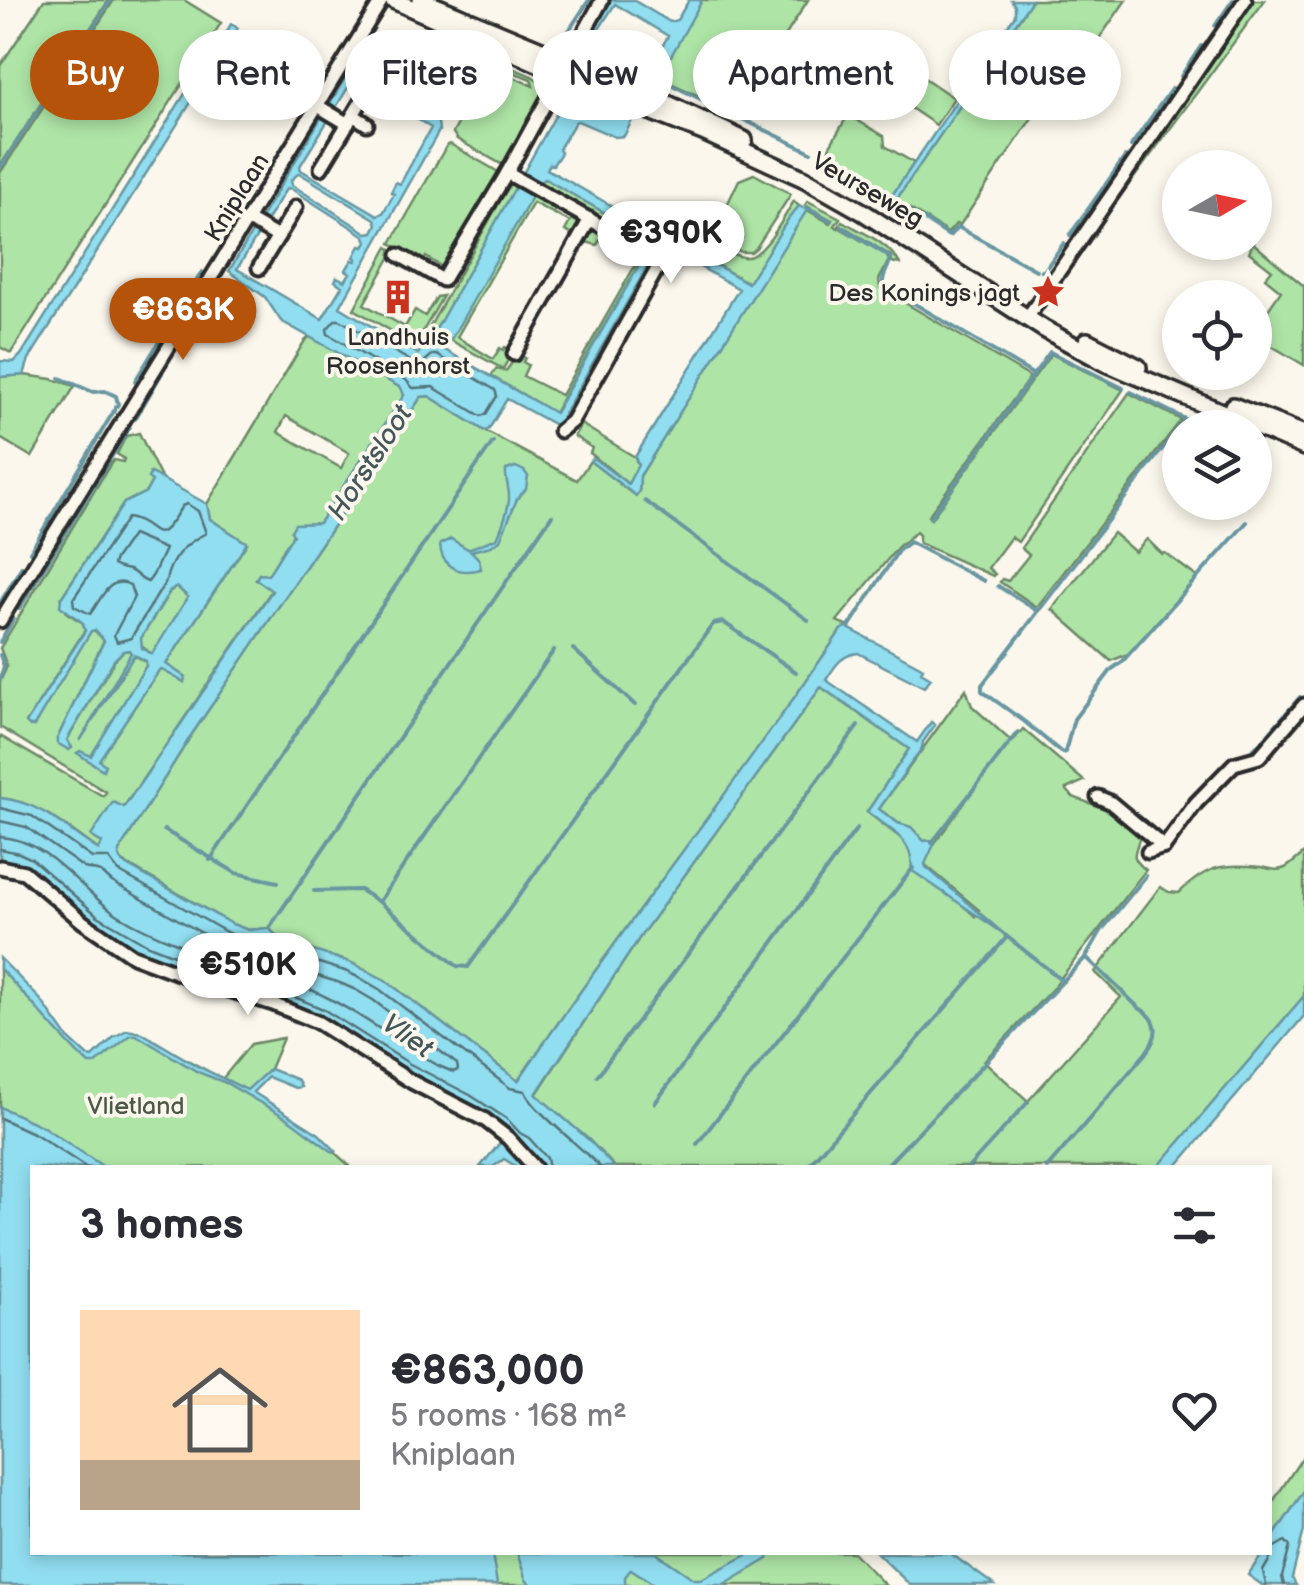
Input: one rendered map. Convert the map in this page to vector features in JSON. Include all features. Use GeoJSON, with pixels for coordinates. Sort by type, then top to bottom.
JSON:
{"type":"FeatureCollection","features":[{"type":"Feature","properties":{"kind":"main road","name":"Veurseweg"},"geometry":{"type":"LineString","coordinates":[[393,0],[533,55]]}},
{"type":"Feature","properties":{"kind":"main road","name":"Veurseweg"},"geometry":{"type":"LineString","coordinates":[[420,0],[533,52]]}},
{"type":"Feature","properties":{"kind":"main road","name":"Veurseweg"},"geometry":{"type":"LineString","coordinates":[[673,112],[751,143],[839,190],[1029,315],[1136,378],[1304,447]]}},
{"type":"Feature","properties":{"kind":"main road","name":"Veurseweg"},"geometry":{"type":"LineString","coordinates":[[1046,325],[1304,434]]}},
{"type":"Feature","properties":{"kind":"street","name":"Kniplaan"},"geometry":{"type":"LineString","coordinates":[[325,98],[382,0]]}},
{"type":"Feature","properties":{"kind":"street"},"geometry":{"type":"LineString","coordinates":[[585,30],[602,0]]}},
{"type":"Feature","properties":{"kind":"street"},"geometry":{"type":"LineString","coordinates":[[1029,315],[1245,0]]}},
{"type":"Feature","properties":{"kind":"street","name":"Kniplaan"},"geometry":{"type":"LineString","coordinates":[[0,622],[312,120]]}},
{"type":"Feature","properties":{"kind":"street"},"geometry":{"type":"LineString","coordinates":[[322,168],[350,120],[367,124]]}},
{"type":"Feature","properties":{"kind":"street"},"geometry":{"type":"LineString","coordinates":[[400,254],[443,280],[511,175],[538,120]]}},
{"type":"Feature","properties":{"kind":"street"},"geometry":{"type":"LineString","coordinates":[[511,175],[662,260],[572,421],[560,431]]}},
{"type":"Feature","properties":{"kind":"street"},"geometry":{"type":"LineString","coordinates":[[259,268],[296,207]]}},
{"type":"Feature","properties":{"kind":"street"},"geometry":{"type":"LineString","coordinates":[[514,354],[590,219]]}},
{"type":"Feature","properties":{"kind":"street"},"geometry":{"type":"LineString","coordinates":[[250,221],[278,237]]}},
{"type":"Feature","properties":{"kind":"street"},"geometry":{"type":"LineString","coordinates":[[1148,852],[1164,847],[1196,803],[1234,764],[1259,757],[1304,704]]}},
{"type":"Feature","properties":{"kind":"street"},"geometry":{"type":"LineString","coordinates":[[1098,798],[1110,802],[1164,847]]}},
{"type":"Feature","properties":{"kind":"street"},"geometry":{"type":"LineString","coordinates":[[0,867],[24,872],[83,922],[133,956],[317,1022],[412,1082],[485,1120],[532,1165]]}},
{"type":"Feature","properties":{"kind":"green space"},"geometry":{"type":"Polygon","coordinates":[[[44,0],[109,0],[89,30],[30,30],[30,120],[0,166],[0,66],[44,0]]]}},
{"type":"Feature","properties":{"kind":"green space"},"geometry":{"type":"Polygon","coordinates":[[[114,0],[184,0],[221,23],[217,30],[179,30],[179,89],[11,353],[0,347],[0,173],[35,120],[159,120],[159,30],[94,30],[114,0]]]}},
{"type":"Feature","properties":{"kind":"green space"},"geometry":{"type":"Polygon","coordinates":[[[702,0],[808,0],[789,30],[693,30],[693,93],[673,84],[673,50],[702,0]]]}},
{"type":"Feature","properties":{"kind":"green space"},"geometry":{"type":"Polygon","coordinates":[[[1032,0],[1126,0],[1105,30],[1012,30],[1032,0]]]}},
{"type":"Feature","properties":{"kind":"green space"},"geometry":{"type":"Polygon","coordinates":[[[1252,0],[1265,0],[1097,228],[1094,226],[1252,0]]]}},
{"type":"Feature","properties":{"kind":"green space"},"geometry":{"type":"Polygon","coordinates":[[[513,68],[533,77],[533,86],[531,79],[513,72],[513,68]]]}},
{"type":"Feature","properties":{"kind":"green space"},"geometry":{"type":"Polygon","coordinates":[[[513,77],[533,86],[533,113],[506,162],[501,164],[453,133],[460,120],[513,120],[513,77]]]}},
{"type":"Feature","properties":{"kind":"green space"},"geometry":{"type":"Polygon","coordinates":[[[929,81],[949,95],[949,106],[936,125],[929,120],[929,81]]]}},
{"type":"Feature","properties":{"kind":"green space"},"geometry":{"type":"Polygon","coordinates":[[[845,120],[857,120],[884,136],[885,146],[914,163],[891,197],[824,156],[845,120]]]}},
{"type":"Feature","properties":{"kind":"green space"},"geometry":{"type":"Polygon","coordinates":[[[950,120],[1030,120],[960,225],[956,224],[948,233],[896,200],[950,120]]]}},
{"type":"Feature","properties":{"kind":"green space"},"geometry":{"type":"Polygon","coordinates":[[[450,144],[500,173],[445,269],[426,257],[422,264],[391,243],[450,144]]]}},
{"type":"Feature","properties":{"kind":"green space"},"geometry":{"type":"Polygon","coordinates":[[[754,174],[791,194],[751,252],[741,252],[691,226],[669,233],[680,212],[715,230],[739,180],[754,174]]]}},
{"type":"Feature","properties":{"kind":"green space"},"geometry":{"type":"Polygon","coordinates":[[[546,179],[664,247],[662,252],[657,253],[538,186],[546,179]]]}},
{"type":"Feature","properties":{"kind":"green space"},"geometry":{"type":"Polygon","coordinates":[[[512,180],[518,183],[435,331],[429,328],[512,180]]]}},
{"type":"Feature","properties":{"kind":"green space"},"geometry":{"type":"Polygon","coordinates":[[[534,192],[557,205],[554,213],[570,222],[533,203],[457,337],[493,359],[500,348],[513,351],[503,369],[450,340],[534,192]]]}},
{"type":"Feature","properties":{"kind":"green space"},"geometry":{"type":"Polygon","coordinates":[[[794,201],[799,206],[749,283],[677,243],[681,235],[693,232],[730,253],[751,256],[765,245],[794,201]]]}},
{"type":"Feature","properties":{"kind":"green space"},"geometry":{"type":"Polygon","coordinates":[[[808,201],[840,218],[835,226],[838,228],[842,221],[895,256],[900,264],[843,226],[840,228],[886,255],[889,260],[879,280],[880,288],[1030,377],[928,516],[931,519],[1051,354],[1123,390],[1018,542],[1011,537],[988,568],[993,576],[919,543],[916,532],[898,547],[837,621],[849,627],[841,630],[518,1081],[385,980],[349,962],[295,946],[269,928],[248,930],[232,924],[123,862],[119,851],[192,734],[421,397],[429,396],[577,480],[590,461],[630,492],[639,491],[640,476],[801,217],[807,210],[830,223],[832,220],[805,205],[808,201]]]}},
{"type":"Feature","properties":{"kind":"green space"},"geometry":{"type":"Polygon","coordinates":[[[575,215],[582,227],[577,237],[565,231],[575,215]]]}},
{"type":"Feature","properties":{"kind":"green space"},"geometry":{"type":"Polygon","coordinates":[[[597,228],[606,233],[602,240],[625,253],[629,246],[650,259],[652,271],[570,417],[560,427],[557,426],[646,268],[644,263],[640,263],[554,413],[491,376],[496,369],[506,371],[518,354],[528,365],[523,376],[561,395],[637,262],[600,240],[597,245],[582,241],[589,230],[597,228]]]}},
{"type":"Feature","properties":{"kind":"green space"},"geometry":{"type":"Polygon","coordinates":[[[388,247],[394,251],[364,304],[405,327],[415,310],[425,316],[437,297],[443,296],[415,345],[354,309],[388,247]]]}},
{"type":"Feature","properties":{"kind":"green space"},"geometry":{"type":"Polygon","coordinates":[[[1272,259],[1304,286],[1304,365],[1272,346],[1272,304],[1281,291],[1265,278],[1272,270],[1259,260],[1272,259]]]}},
{"type":"Feature","properties":{"kind":"green space"},"geometry":{"type":"Polygon","coordinates":[[[310,336],[401,388],[405,394],[319,523],[291,531],[293,535],[268,575],[259,574],[256,579],[272,590],[123,808],[114,802],[92,836],[103,843],[99,850],[40,810],[0,798],[0,736],[103,796],[106,792],[0,727],[0,682],[7,666],[0,648],[111,463],[123,462],[117,454],[126,436],[139,433],[161,478],[167,482],[150,474],[152,481],[146,492],[124,503],[61,598],[67,613],[83,623],[85,630],[26,723],[94,630],[104,640],[57,739],[72,748],[67,740],[123,651],[131,653],[115,686],[134,655],[146,662],[91,757],[78,753],[98,760],[161,668],[183,681],[185,677],[166,664],[247,543],[210,519],[207,504],[310,336]],[[286,416],[278,432],[341,468],[349,453],[286,416]]]}},
{"type":"Feature","properties":{"kind":"green space"},"geometry":{"type":"Polygon","coordinates":[[[24,375],[75,386],[32,457],[0,438],[0,377],[24,375]]]}},
{"type":"Feature","properties":{"kind":"green space"},"geometry":{"type":"Polygon","coordinates":[[[1129,393],[1162,410],[1162,445],[1037,607],[1000,582],[1008,581],[1029,555],[1021,548],[1129,393]]]}},
{"type":"Feature","properties":{"kind":"green space"},"geometry":{"type":"Polygon","coordinates":[[[581,424],[635,457],[638,465],[628,484],[574,436],[581,424]]]}},
{"type":"Feature","properties":{"kind":"green space"},"geometry":{"type":"Polygon","coordinates":[[[1113,533],[1135,552],[1147,539],[1197,577],[1128,654],[1111,661],[1052,609],[1113,533]]]}},
{"type":"Feature","properties":{"kind":"green space"},"geometry":{"type":"Polygon","coordinates":[[[176,586],[188,597],[153,655],[140,645],[141,638],[176,586]]]}},
{"type":"Feature","properties":{"kind":"green space"},"geometry":{"type":"Polygon","coordinates":[[[821,687],[909,749],[867,812],[902,839],[913,861],[975,916],[979,910],[924,864],[966,801],[933,840],[924,841],[911,827],[879,809],[966,689],[972,706],[1012,742],[1023,729],[1084,781],[1066,789],[1073,797],[1113,812],[1140,834],[1135,856],[1146,870],[1052,989],[984,1061],[1028,1101],[1121,997],[1095,972],[1160,887],[1179,893],[1198,877],[1225,866],[1282,869],[1304,853],[1304,996],[1160,1165],[613,1165],[536,1095],[642,934],[821,687]]]}},
{"type":"Feature","properties":{"kind":"green space","name":"Vlietland"},"geometry":{"type":"Polygon","coordinates":[[[0,967],[90,1061],[126,1032],[136,1032],[252,1095],[315,1135],[349,1165],[30,1165],[30,1555],[856,1555],[885,1585],[0,1585],[0,967]]]}},
{"type":"Feature","properties":{"kind":"green space"},"geometry":{"type":"Polygon","coordinates":[[[283,1038],[270,1069],[248,1091],[223,1078],[251,1044],[283,1038]]]}},
{"type":"Feature","properties":{"kind":"green space"},"geometry":{"type":"Polygon","coordinates":[[[1304,1455],[1304,1491],[1272,1539],[1272,1503],[1304,1455]]]}},
{"type":"Feature","properties":{"kind":"water"},"geometry":{"type":"Polygon","coordinates":[[[610,0],[633,0],[670,22],[677,20],[689,0],[702,0],[673,52],[673,30],[658,30],[615,4],[599,30],[593,30],[610,0]]]}},
{"type":"Feature","properties":{"kind":"water"},"geometry":{"type":"Polygon","coordinates":[[[1011,0],[1032,0],[1012,30],[1005,30],[1015,15],[1011,0]]]}},
{"type":"Feature","properties":{"kind":"water"},"geometry":{"type":"Polygon","coordinates":[[[345,78],[345,92],[300,166],[378,215],[383,213],[396,182],[400,184],[431,128],[419,120],[435,120],[439,131],[340,307],[418,354],[435,331],[553,120],[632,120],[624,136],[615,137],[575,122],[559,149],[561,153],[547,169],[748,283],[789,218],[799,206],[807,210],[640,476],[636,496],[590,461],[593,458],[628,484],[638,465],[635,457],[739,289],[545,179],[541,181],[445,350],[555,413],[641,262],[644,263],[647,267],[557,426],[507,399],[485,431],[429,396],[421,397],[192,734],[119,851],[123,863],[232,924],[248,930],[269,928],[281,941],[349,962],[385,980],[518,1081],[846,627],[920,666],[921,672],[931,678],[924,687],[858,653],[843,659],[826,680],[917,742],[931,722],[935,725],[879,809],[911,827],[924,841],[936,840],[926,867],[1004,934],[911,870],[905,843],[867,812],[909,749],[821,687],[642,934],[536,1094],[612,1165],[540,1165],[521,1145],[528,1165],[514,1165],[504,1159],[496,1165],[482,1165],[504,1138],[429,1086],[319,1018],[142,953],[92,924],[26,868],[0,859],[0,798],[41,811],[99,850],[102,843],[91,836],[113,802],[124,807],[272,591],[256,579],[259,574],[268,575],[293,535],[295,524],[319,523],[404,395],[401,388],[281,321],[265,297],[229,271],[320,120],[325,120],[325,111],[345,78]],[[299,173],[291,180],[292,185],[367,233],[373,232],[375,219],[299,173]],[[286,189],[237,269],[322,319],[342,286],[335,281],[337,277],[345,281],[350,273],[346,270],[352,260],[356,261],[360,246],[367,242],[365,236],[286,189]]]}},
{"type":"Feature","properties":{"kind":"water"},"geometry":{"type":"Polygon","coordinates":[[[179,103],[180,120],[29,359],[24,375],[0,377],[0,361],[14,362],[179,103]]]}},
{"type":"Feature","properties":{"kind":"water"},"geometry":{"type":"Polygon","coordinates":[[[949,112],[950,120],[896,200],[891,197],[949,112]]]}},
{"type":"Feature","properties":{"kind":"water"},"geometry":{"type":"Polygon","coordinates":[[[516,467],[528,476],[526,489],[517,499],[500,540],[471,551],[479,559],[481,569],[453,568],[444,559],[440,544],[451,539],[468,549],[497,538],[509,500],[506,470],[516,467]]]}},
{"type":"Feature","properties":{"kind":"water"},"geometry":{"type":"Polygon","coordinates":[[[151,473],[207,504],[210,519],[247,543],[166,664],[185,677],[184,682],[160,669],[99,760],[105,765],[103,770],[77,753],[91,756],[146,666],[146,661],[134,655],[80,741],[131,653],[129,650],[114,660],[67,740],[72,748],[57,743],[57,739],[104,641],[95,630],[34,726],[26,723],[85,631],[83,623],[60,606],[61,598],[124,503],[146,492],[152,481],[148,478],[151,473]],[[177,587],[170,591],[141,638],[142,648],[152,654],[188,597],[177,587]]]}},
{"type":"Feature","properties":{"kind":"water"},"geometry":{"type":"Polygon","coordinates":[[[0,958],[88,1056],[93,1057],[127,1030],[142,1033],[247,1090],[270,1069],[298,1080],[301,1087],[295,1088],[268,1077],[253,1092],[319,1134],[336,1151],[287,1118],[136,1035],[95,1064],[89,1064],[0,969],[0,958]]]}},
{"type":"Feature","properties":{"kind":"water"},"geometry":{"type":"Polygon","coordinates":[[[1304,996],[1304,1016],[1178,1165],[1160,1165],[1304,996]]]}},
{"type":"Feature","properties":{"kind":"water","name":"Vlietland"},"geometry":{"type":"Polygon","coordinates":[[[0,1107],[42,1126],[101,1165],[30,1165],[30,1555],[492,1555],[497,1585],[0,1585],[0,1107]]]}},
{"type":"Feature","properties":{"kind":"water"},"geometry":{"type":"Polygon","coordinates":[[[1304,1491],[1304,1530],[1292,1578],[1296,1585],[1262,1585],[1248,1575],[1262,1555],[1272,1555],[1272,1539],[1304,1491]]]}},
{"type":"Feature","properties":{"kind":"water"},"geometry":{"type":"Polygon","coordinates":[[[518,1555],[659,1555],[694,1579],[701,1579],[747,1555],[769,1555],[724,1585],[655,1585],[631,1569],[625,1585],[531,1585],[518,1555]]]}},
{"type":"Feature","properties":{"kind":"water"},"geometry":{"type":"Polygon","coordinates":[[[879,1555],[953,1555],[994,1585],[910,1585],[879,1555]]]}},
{"type":"Feature","properties":{"kind":"waterway"},"geometry":{"type":"LineString","coordinates":[[0,168],[111,0]]}},
{"type":"Feature","properties":{"kind":"waterway"},"geometry":{"type":"LineString","coordinates":[[569,30],[589,0]]}},
{"type":"Feature","properties":{"kind":"waterway"},"geometry":{"type":"LineString","coordinates":[[1215,26],[1233,0]]}},
{"type":"Feature","properties":{"kind":"waterway"},"geometry":{"type":"LineString","coordinates":[[1181,76],[1201,46]]}},
{"type":"Feature","properties":{"kind":"waterway"},"geometry":{"type":"LineString","coordinates":[[673,86],[811,152]]}},
{"type":"Feature","properties":{"kind":"waterway"},"geometry":{"type":"LineString","coordinates":[[1131,146],[1172,88]]}},
{"type":"Feature","properties":{"kind":"waterway"},"geometry":{"type":"LineString","coordinates":[[1070,235],[1125,157]]}},
{"type":"Feature","properties":{"kind":"waterway"},"geometry":{"type":"LineString","coordinates":[[826,160],[915,215]]}},
{"type":"Feature","properties":{"kind":"waterway"},"geometry":{"type":"LineString","coordinates":[[806,207],[831,221]]}},
{"type":"Feature","properties":{"kind":"waterway"},"geometry":{"type":"LineString","coordinates":[[923,219],[949,236],[958,227],[1036,270]]}},
{"type":"Feature","properties":{"kind":"waterway"},"geometry":{"type":"LineString","coordinates":[[842,227],[890,257],[883,285],[1034,375]]}},
{"type":"Feature","properties":{"kind":"waterway"},"geometry":{"type":"LineString","coordinates":[[1041,271],[1064,243]]}},
{"type":"Feature","properties":{"kind":"waterway"},"geometry":{"type":"LineString","coordinates":[[135,381],[202,272]]}},
{"type":"Feature","properties":{"kind":"waterway"},"geometry":{"type":"LineString","coordinates":[[173,353],[184,333]]}},
{"type":"Feature","properties":{"kind":"waterway"},"geometry":{"type":"LineString","coordinates":[[930,518],[1050,352],[1123,388]]}},
{"type":"Feature","properties":{"kind":"waterway"},"geometry":{"type":"LineString","coordinates":[[135,419],[162,373]]}},
{"type":"Feature","properties":{"kind":"waterway"},"geometry":{"type":"LineString","coordinates":[[30,552],[118,404],[116,396],[105,391],[93,392],[60,378]]}},
{"type":"Feature","properties":{"kind":"waterway"},"geometry":{"type":"LineString","coordinates":[[1131,392],[1185,419],[982,685],[982,691],[1065,752],[1074,719],[1112,669],[1247,522]]}},
{"type":"Feature","properties":{"kind":"waterway"},"geometry":{"type":"LineString","coordinates":[[19,609],[129,428]]}},
{"type":"Feature","properties":{"kind":"waterway"},"geometry":{"type":"LineString","coordinates":[[210,860],[493,442]]}},
{"type":"Feature","properties":{"kind":"waterway"},"geometry":{"type":"LineString","coordinates":[[645,501],[808,620]]}},
{"type":"Feature","properties":{"kind":"waterway"},"geometry":{"type":"LineString","coordinates":[[269,928],[552,515]]}},
{"type":"Feature","properties":{"kind":"waterway"},"geometry":{"type":"LineString","coordinates":[[849,627],[898,551],[909,542],[984,581]]}},
{"type":"Feature","properties":{"kind":"waterway"},"geometry":{"type":"LineString","coordinates":[[0,603],[22,566]]}},
{"type":"Feature","properties":{"kind":"waterway"},"geometry":{"type":"LineString","coordinates":[[998,586],[1038,611]]}},
{"type":"Feature","properties":{"kind":"waterway"},"geometry":{"type":"LineString","coordinates":[[0,642],[13,619]]}},
{"type":"Feature","properties":{"kind":"waterway"},"geometry":{"type":"LineString","coordinates":[[314,891],[360,890],[457,966],[468,967],[713,624],[723,622],[796,672]]}},
{"type":"Feature","properties":{"kind":"waterway"},"geometry":{"type":"LineString","coordinates":[[573,649],[635,705]]}},
{"type":"Feature","properties":{"kind":"waterway"},"geometry":{"type":"LineString","coordinates":[[380,900],[554,650]]}},
{"type":"Feature","properties":{"kind":"waterway"},"geometry":{"type":"LineString","coordinates":[[0,655],[4,666],[0,679]]}},
{"type":"Feature","properties":{"kind":"waterway"},"geometry":{"type":"LineString","coordinates":[[1268,734],[1300,697]]}},
{"type":"Feature","properties":{"kind":"waterway"},"geometry":{"type":"LineString","coordinates":[[1288,732],[1304,715]]}},
{"type":"Feature","properties":{"kind":"waterway"},"geometry":{"type":"LineString","coordinates":[[597,1076],[858,726]]}},
{"type":"Feature","properties":{"kind":"waterway"},"geometry":{"type":"LineString","coordinates":[[932,843],[1018,732]]}},
{"type":"Feature","properties":{"kind":"waterway"},"geometry":{"type":"LineString","coordinates":[[1250,753],[1261,742]]}},
{"type":"Feature","properties":{"kind":"waterway"},"geometry":{"type":"LineString","coordinates":[[1261,764],[1273,749]]}},
{"type":"Feature","properties":{"kind":"waterway"},"geometry":{"type":"LineString","coordinates":[[655,1103],[857,828]]}},
{"type":"Feature","properties":{"kind":"waterway"},"geometry":{"type":"LineString","coordinates":[[1175,842],[1183,829]]}},
{"type":"Feature","properties":{"kind":"waterway"},"geometry":{"type":"LineString","coordinates":[[164,830],[236,873],[278,882]]}},
{"type":"Feature","properties":{"kind":"waterway"},"geometry":{"type":"LineString","coordinates":[[697,1144],[913,868]]}},
{"type":"Feature","properties":{"kind":"waterway"},"geometry":{"type":"LineString","coordinates":[[1050,1165],[1153,1041],[1156,1029],[1151,1018],[1086,957],[1101,931],[1146,876]]}},
{"type":"Feature","properties":{"kind":"waterway"},"geometry":{"type":"LineString","coordinates":[[1005,935],[1063,981]]}},
{"type":"Feature","properties":{"kind":"waterway"},"geometry":{"type":"LineString","coordinates":[[809,1165],[1007,937]]}},
{"type":"Feature","properties":{"kind":"waterway"},"geometry":{"type":"LineString","coordinates":[[887,1165],[1086,957]]}},
{"type":"Feature","properties":{"kind":"waterway"},"geometry":{"type":"LineString","coordinates":[[971,1165],[1028,1102]]}},
{"type":"Feature","properties":{"kind":"place","name":"Des Konings jagt"},"geometry":{"type":"Point","coordinates":[1048,292]}},
{"type":"Feature","properties":{"kind":"place","name":"Landhuis Roosenhorst"},"geometry":{"type":"Point","coordinates":[398,297]}},
{"type":"Feature","properties":{"kind":"water label","name":"Horstsloot"},"geometry":{"type":"Point","coordinates":[369,462]}},
{"type":"Feature","properties":{"kind":"water label","name":"Vliet"},"geometry":{"type":"Point","coordinates":[408,1035]}}]}
